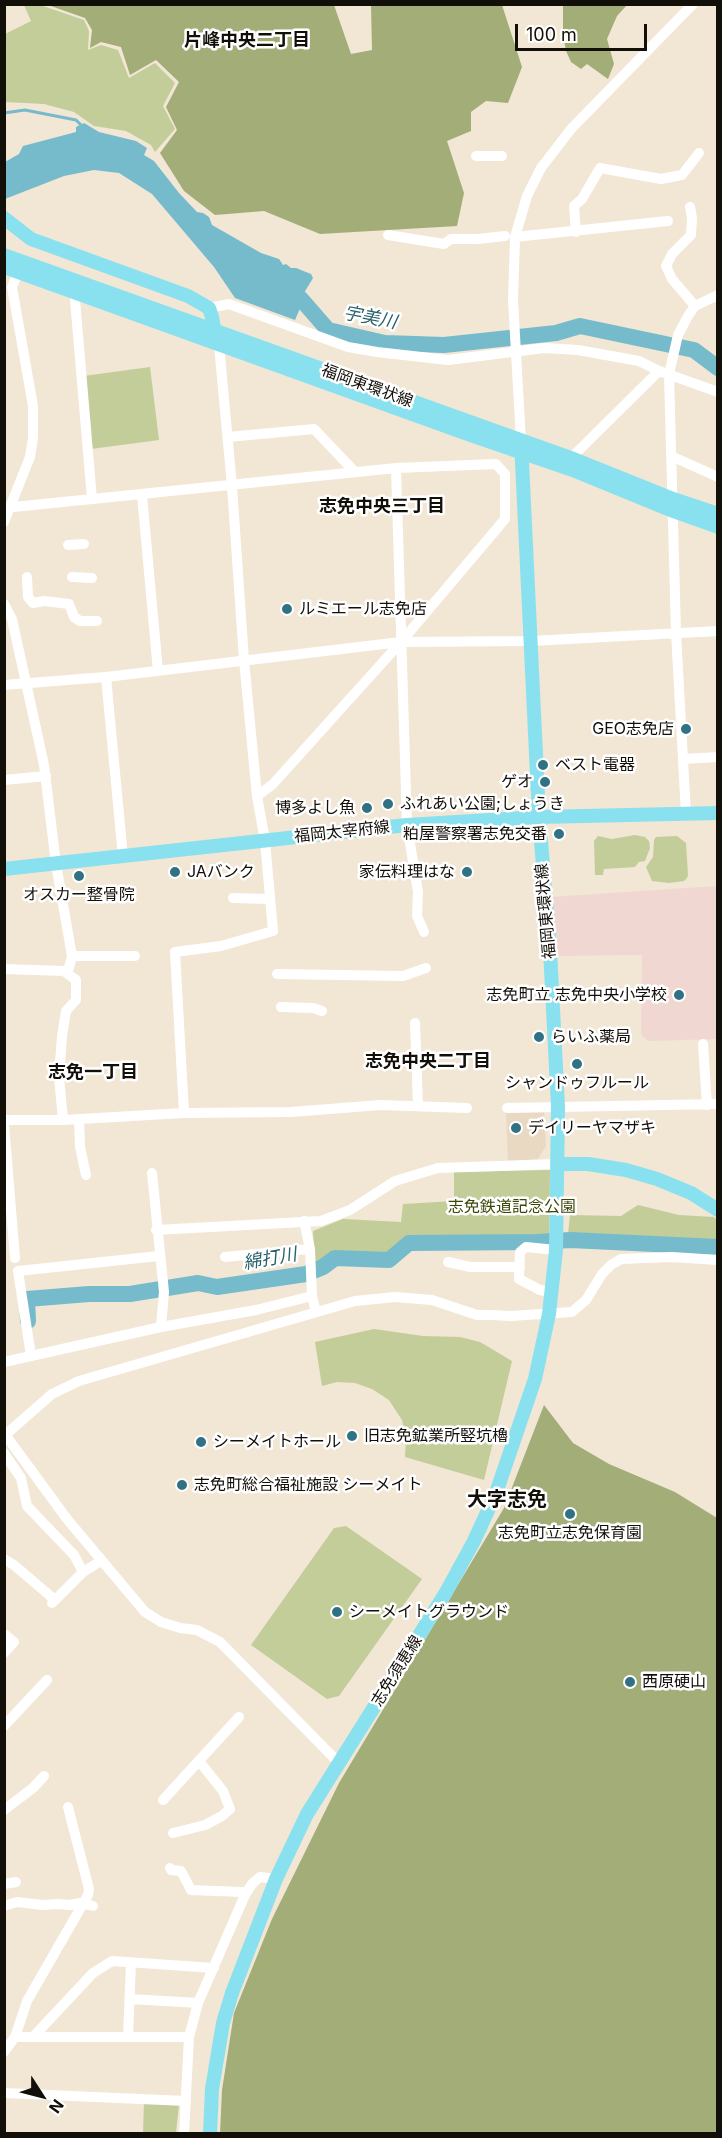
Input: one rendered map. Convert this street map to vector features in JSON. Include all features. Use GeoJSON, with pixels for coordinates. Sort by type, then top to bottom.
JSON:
{"type":"FeatureCollection","features":[{"type":"Feature","properties":{"kind":"main road"},"geometry":{"type":"LineString","coordinates":[[4,218],[31,239],[188,296],[209,308],[219,345]]}},
{"type":"Feature","properties":{"kind":"main road","name":"福岡東環状線"},"geometry":{"type":"LineString","coordinates":[[4,255],[214,331],[521,447],[573,470],[673,505],[717,514]]}},
{"type":"Feature","properties":{"kind":"main road","name":"福岡東環状線"},"geometry":{"type":"LineString","coordinates":[[11,269],[219,345],[521,447],[571,458],[717,527]]}},
{"type":"Feature","properties":{"kind":"main road","name":"福岡東環状線"},"geometry":{"type":"LineString","coordinates":[[521,447],[539,817],[550,950],[558,1107],[558,1164]]}},
{"type":"Feature","properties":{"kind":"main road","name":"福岡太宰府線"},"geometry":{"type":"LineString","coordinates":[[4,869],[407,825],[539,817],[717,813]]}},
{"type":"Feature","properties":{"kind":"main road"},"geometry":{"type":"LineString","coordinates":[[558,1164],[588,1164],[626,1170],[657,1179],[691,1193],[717,1210]]}},
{"type":"Feature","properties":{"kind":"main road","name":"志免須恵線"},"geometry":{"type":"LineString","coordinates":[[210,2133],[212,2089],[229,2003],[276,1879],[307,1814],[445,1594],[496,1493],[536,1379],[549,1314],[556,1250],[558,1164]]}},
{"type":"Feature","properties":{"kind":"street"},"geometry":{"type":"LineString","coordinates":[[521,447],[510,236],[527,196],[549,155],[570,129],[693,4]]}},
{"type":"Feature","properties":{"kind":"street"},"geometry":{"type":"LineString","coordinates":[[576,232],[574,206],[582,199],[600,168],[661,180],[682,176],[699,153]]}},
{"type":"Feature","properties":{"kind":"street"},"geometry":{"type":"LineString","coordinates":[[476,156],[502,156]]}},
{"type":"Feature","properties":{"kind":"street"},"geometry":{"type":"LineString","coordinates":[[690,207],[691,235],[672,254],[666,266],[672,279],[695,306]]}},
{"type":"Feature","properties":{"kind":"street"},"geometry":{"type":"LineString","coordinates":[[388,236],[444,244],[451,239],[478,240],[576,232],[668,221]]}},
{"type":"Feature","properties":{"kind":"street"},"geometry":{"type":"LineString","coordinates":[[4,522],[30,456],[33,427],[33,406],[12,287],[11,269]]}},
{"type":"Feature","properties":{"kind":"street"},"geometry":{"type":"LineString","coordinates":[[77,293],[75,300],[92,499]]}},
{"type":"Feature","properties":{"kind":"street"},"geometry":{"type":"LineString","coordinates":[[686,814],[676,633],[673,505],[666,372],[678,335],[695,306],[717,295]]}},
{"type":"Feature","properties":{"kind":"street"},"geometry":{"type":"LineString","coordinates":[[209,308],[230,304],[348,347],[377,352],[448,360],[544,348],[578,350],[639,361],[717,392]]}},
{"type":"Feature","properties":{"kind":"street"},"geometry":{"type":"LineString","coordinates":[[184,1113],[175,952],[221,946],[273,931],[244,660],[232,486],[219,345]]}},
{"type":"Feature","properties":{"kind":"street"},"geometry":{"type":"LineString","coordinates":[[571,458],[666,372]]}},
{"type":"Feature","properties":{"kind":"street"},"geometry":{"type":"LineString","coordinates":[[228,437],[314,429],[355,472]]}},
{"type":"Feature","properties":{"kind":"street"},"geometry":{"type":"LineString","coordinates":[[671,456],[717,477]]}},
{"type":"Feature","properties":{"kind":"street"},"geometry":{"type":"LineString","coordinates":[[8,508],[396,468],[496,464],[505,474],[505,519],[401,642],[273,784],[257,796]]}},
{"type":"Feature","properties":{"kind":"street"},"geometry":{"type":"LineString","coordinates":[[396,468],[407,825],[418,892],[417,916],[424,932]]}},
{"type":"Feature","properties":{"kind":"street"},"geometry":{"type":"LineString","coordinates":[[142,495],[158,671]]}},
{"type":"Feature","properties":{"kind":"street"},"geometry":{"type":"LineString","coordinates":[[68,545],[84,544]]}},
{"type":"Feature","properties":{"kind":"street"},"geometry":{"type":"LineString","coordinates":[[27,577],[28,597],[33,603],[44,600],[69,604],[74,617],[80,621],[97,621]]}},
{"type":"Feature","properties":{"kind":"street"},"geometry":{"type":"LineString","coordinates":[[72,577],[92,578]]}},
{"type":"Feature","properties":{"kind":"street"},"geometry":{"type":"LineString","coordinates":[[4,604],[12,619],[46,776],[56,864],[72,956],[69,968],[64,972]]}},
{"type":"Feature","properties":{"kind":"street"},"geometry":{"type":"LineString","coordinates":[[4,685],[106,677],[401,642],[531,641],[717,631]]}},
{"type":"Feature","properties":{"kind":"street"},"geometry":{"type":"LineString","coordinates":[[106,677],[123,857]]}},
{"type":"Feature","properties":{"kind":"street"},"geometry":{"type":"LineString","coordinates":[[683,759],[717,757]]}},
{"type":"Feature","properties":{"kind":"street"},"geometry":{"type":"LineString","coordinates":[[4,780],[46,776]]}},
{"type":"Feature","properties":{"kind":"street"},"geometry":{"type":"LineString","coordinates":[[233,898],[270,899]]}},
{"type":"Feature","properties":{"kind":"street"},"geometry":{"type":"LineString","coordinates":[[72,956],[135,956]]}},
{"type":"Feature","properties":{"kind":"street"},"geometry":{"type":"LineString","coordinates":[[278,974],[403,976],[426,968]]}},
{"type":"Feature","properties":{"kind":"street"},"geometry":{"type":"LineString","coordinates":[[4,969],[64,972],[76,980],[76,1000],[66,1011],[62,1036],[59,1077],[63,1120]]}},
{"type":"Feature","properties":{"kind":"street"},"geometry":{"type":"LineString","coordinates":[[281,1007],[313,1008],[322,1011]]}},
{"type":"Feature","properties":{"kind":"street"},"geometry":{"type":"LineString","coordinates":[[415,1023],[418,1106]]}},
{"type":"Feature","properties":{"kind":"street"},"geometry":{"type":"LineString","coordinates":[[507,1108],[712,1105],[703,1044]]}},
{"type":"Feature","properties":{"kind":"street"},"geometry":{"type":"LineString","coordinates":[[15,1258],[4,1122],[184,1113],[291,1112],[380,1105],[467,1108]]}},
{"type":"Feature","properties":{"kind":"street"},"geometry":{"type":"LineString","coordinates":[[79,1119],[80,1147],[86,1175]]}},
{"type":"Feature","properties":{"kind":"street"},"geometry":{"type":"LineString","coordinates":[[156,1230],[326,1220],[350,1210],[395,1181],[438,1168],[558,1164]]}},
{"type":"Feature","properties":{"kind":"street"},"geometry":{"type":"LineString","coordinates":[[152,1173],[164,1292],[161,1326]]}},
{"type":"Feature","properties":{"kind":"street"},"geometry":{"type":"LineString","coordinates":[[303,1221],[310,1249],[312,1296],[316,1312]]}},
{"type":"Feature","properties":{"kind":"street"},"geometry":{"type":"LineString","coordinates":[[552,1292],[540,1290],[519,1279],[520,1252],[526,1247],[556,1250]]}},
{"type":"Feature","properties":{"kind":"street"},"geometry":{"type":"LineString","coordinates":[[225,1257],[310,1249]]}},
{"type":"Feature","properties":{"kind":"street"},"geometry":{"type":"LineString","coordinates":[[31,1356],[18,1271],[159,1256]]}},
{"type":"Feature","properties":{"kind":"street"},"geometry":{"type":"LineString","coordinates":[[339,1763],[220,1642],[197,1630],[161,1622],[145,1612],[67,1519],[5,1435],[51,1394],[79,1382],[356,1301],[395,1297],[432,1300],[477,1315],[511,1316],[572,1312],[581,1305],[602,1274],[621,1259],[672,1257],[717,1260]]}},
{"type":"Feature","properties":{"kind":"street"},"geometry":{"type":"LineString","coordinates":[[448,1262],[470,1267],[520,1268]]}},
{"type":"Feature","properties":{"kind":"street"},"geometry":{"type":"LineString","coordinates":[[4,1362],[161,1326],[256,1310],[312,1296]]}},
{"type":"Feature","properties":{"kind":"street"},"geometry":{"type":"LineString","coordinates":[[4,1454],[21,1478],[25,1508],[74,1555],[83,1572]]}},
{"type":"Feature","properties":{"kind":"street"},"geometry":{"type":"LineString","coordinates":[[4,1559],[18,1567],[53,1602],[83,1572],[101,1561]]}},
{"type":"Feature","properties":{"kind":"street"},"geometry":{"type":"LineString","coordinates":[[4,1634],[14,1642],[4,1653]]}},
{"type":"Feature","properties":{"kind":"street"},"geometry":{"type":"LineString","coordinates":[[4,1726],[47,1680]]}},
{"type":"Feature","properties":{"kind":"street"},"geometry":{"type":"LineString","coordinates":[[163,1800],[239,1717]]}},
{"type":"Feature","properties":{"kind":"street"},"geometry":{"type":"LineString","coordinates":[[172,1833],[205,1825],[230,1809],[224,1791],[199,1761]]}},
{"type":"Feature","properties":{"kind":"street"},"geometry":{"type":"LineString","coordinates":[[4,1810],[33,1788],[44,1776]]}},
{"type":"Feature","properties":{"kind":"street"},"geometry":{"type":"LineString","coordinates":[[4,2052],[15,2037],[27,2001],[88,1904],[88,1889],[68,1807]]}},
{"type":"Feature","properties":{"kind":"street"},"geometry":{"type":"LineString","coordinates":[[170,1868],[181,1871],[190,1890],[242,1892],[245,1895]]}},
{"type":"Feature","properties":{"kind":"street"},"geometry":{"type":"LineString","coordinates":[[184,2133],[189,2037],[198,2002],[245,1895],[260,1877],[276,1879]]}},
{"type":"Feature","properties":{"kind":"street"},"geometry":{"type":"LineString","coordinates":[[4,1884],[16,1882]]}},
{"type":"Feature","properties":{"kind":"street"},"geometry":{"type":"LineString","coordinates":[[4,1906],[17,1902],[42,1905],[88,1904]]}},
{"type":"Feature","properties":{"kind":"street"},"geometry":{"type":"LineString","coordinates":[[33,2037],[93,1973],[111,1961],[214,1968]]}},
{"type":"Feature","properties":{"kind":"street"},"geometry":{"type":"LineString","coordinates":[[128,2037],[131,1962]]}},
{"type":"Feature","properties":{"kind":"street"},"geometry":{"type":"LineString","coordinates":[[130,1999],[198,2002]]}},
{"type":"Feature","properties":{"kind":"street"},"geometry":{"type":"LineString","coordinates":[[15,2037],[189,2037]]}},
{"type":"Feature","properties":{"kind":"street"},"geometry":{"type":"LineString","coordinates":[[4,2093],[186,2101]]}},
{"type":"Feature","properties":{"kind":"shaded area","name":"志免町立 志免中央小学校"},"geometry":{"type":"Polygon","coordinates":[[[717,886],[717,1039],[648,1041],[641,1034],[642,955],[557,956],[550,897],[717,886]]]}},
{"type":"Feature","properties":{"kind":"shaded area"},"geometry":{"type":"Polygon","coordinates":[[[506,1112],[544,1112],[546,1146],[538,1159],[508,1161],[506,1112]]]}},
{"type":"Feature","properties":{"kind":"green space"},"geometry":{"type":"Polygon","coordinates":[[[24,5],[40,5],[84,20],[89,31],[88,50],[101,45],[118,50],[129,78],[155,63],[175,83],[163,106],[175,129],[155,152],[151,145],[126,131],[94,126],[74,112],[44,104],[5,102],[5,34],[31,21],[24,5]]]}},
{"type":"Feature","properties":{"kind":"green space"},"geometry":{"type":"Polygon","coordinates":[[[48,5],[334,5],[351,54],[372,50],[371,5],[502,5],[522,67],[508,103],[486,101],[471,112],[471,131],[447,141],[464,193],[457,226],[320,234],[264,211],[215,215],[184,191],[160,153],[177,130],[166,107],[179,82],[156,60],[130,75],[121,47],[101,42],[90,48],[92,30],[85,18],[48,5]]]}},
{"type":"Feature","properties":{"kind":"green space"},"geometry":{"type":"Polygon","coordinates":[[[563,5],[627,5],[617,16],[607,39],[614,64],[608,79],[587,64],[581,69],[571,62],[563,34],[563,5]]]}},
{"type":"Feature","properties":{"kind":"green space"},"geometry":{"type":"Polygon","coordinates":[[[150,367],[159,440],[91,449],[84,376],[150,367]]]}},
{"type":"Feature","properties":{"kind":"green space"},"geometry":{"type":"Polygon","coordinates":[[[635,835],[645,837],[649,841],[650,848],[645,861],[639,862],[635,867],[604,869],[603,875],[595,875],[594,841],[598,836],[612,839],[635,835]]]}},
{"type":"Feature","properties":{"kind":"green space"},"geometry":{"type":"Polygon","coordinates":[[[677,836],[686,843],[687,878],[684,881],[669,883],[652,881],[646,867],[653,857],[654,840],[656,837],[677,836]]]}},
{"type":"Feature","properties":{"kind":"green space","name":"志免鉄道記念公園"},"geometry":{"type":"Polygon","coordinates":[[[550,1170],[549,1246],[407,1240],[387,1259],[330,1258],[315,1269],[313,1231],[343,1219],[401,1222],[403,1204],[454,1201],[454,1172],[550,1170]]]}},
{"type":"Feature","properties":{"kind":"green space","name":"志免鉄道記念公園"},"geometry":{"type":"Polygon","coordinates":[[[638,1205],[679,1215],[714,1217],[717,1221],[717,1247],[567,1243],[570,1215],[621,1216],[638,1205]]]}},
{"type":"Feature","properties":{"kind":"green space"},"geometry":{"type":"Polygon","coordinates":[[[374,1329],[423,1336],[460,1337],[480,1342],[512,1361],[484,1480],[405,1457],[406,1438],[402,1420],[389,1400],[372,1389],[355,1383],[337,1382],[322,1386],[315,1342],[374,1329]]]}},
{"type":"Feature","properties":{"kind":"green space"},"geometry":{"type":"Polygon","coordinates":[[[544,1405],[573,1443],[609,1464],[675,1492],[717,1518],[717,2133],[220,2134],[222,2090],[234,2013],[272,1919],[339,1783],[504,1508],[544,1405]]]}},
{"type":"Feature","properties":{"kind":"green space","name":"シーメイトグラウンド"},"geometry":{"type":"Polygon","coordinates":[[[346,1526],[422,1579],[339,1696],[327,1699],[251,1645],[334,1528],[346,1526]]]}},
{"type":"Feature","properties":{"kind":"green space"},"geometry":{"type":"Polygon","coordinates":[[[144,2101],[179,2104],[176,2133],[143,2134],[144,2101]]]}},
{"type":"Feature","properties":{"kind":"water"},"geometry":{"type":"Polygon","coordinates":[[[84,123],[99,132],[136,141],[147,148],[144,155],[154,161],[197,212],[209,217],[212,225],[261,253],[279,259],[283,265],[286,264],[291,268],[311,274],[313,278],[304,293],[295,320],[235,298],[214,267],[152,194],[119,173],[94,170],[64,176],[5,199],[5,162],[19,154],[23,146],[76,132],[76,127],[84,123]]]}},
{"type":"Feature","properties":{"kind":"waterway"},"geometry":{"type":"LineString","coordinates":[[4,113],[25,110],[76,120],[83,127]]}},
{"type":"Feature","properties":{"kind":"waterway","name":"宇美川"},"geometry":{"type":"LineString","coordinates":[[285,288],[301,299],[328,330],[385,343],[444,345],[556,333],[580,326],[694,350],[718,368]]}},
{"type":"Feature","properties":{"kind":"waterway","name":"綿打川"},"geometry":{"type":"LineString","coordinates":[[28,1321],[27,1299],[89,1294],[130,1294],[198,1283],[217,1287],[306,1274],[323,1267],[335,1258],[389,1260],[409,1243],[570,1240],[718,1247]]}},
{"type":"Feature","properties":{"kind":"place","name":"ルミエール志免店"},"geometry":{"type":"Point","coordinates":[287,609]}},
{"type":"Feature","properties":{"kind":"place","name":"GEO志免店"},"geometry":{"type":"Point","coordinates":[686,729]}},
{"type":"Feature","properties":{"kind":"place","name":"ベスト電器"},"geometry":{"type":"Point","coordinates":[543,765]}},
{"type":"Feature","properties":{"kind":"place","name":"ゲオ"},"geometry":{"type":"Point","coordinates":[545,782]}},
{"type":"Feature","properties":{"kind":"place","name":"ふれあい公園;しょうき"},"geometry":{"type":"Point","coordinates":[388,804]}},
{"type":"Feature","properties":{"kind":"place","name":"博多よし魚"},"geometry":{"type":"Point","coordinates":[367,808]}},
{"type":"Feature","properties":{"kind":"place","name":"粕屋警察署志免交番"},"geometry":{"type":"Point","coordinates":[559,834]}},
{"type":"Feature","properties":{"kind":"place","name":"JAバンク"},"geometry":{"type":"Point","coordinates":[175,872]}},
{"type":"Feature","properties":{"kind":"place","name":"家伝料理はな"},"geometry":{"type":"Point","coordinates":[467,872]}},
{"type":"Feature","properties":{"kind":"place","name":"オスカー整骨院"},"geometry":{"type":"Point","coordinates":[79,876]}},
{"type":"Feature","properties":{"kind":"place","name":"志免町立 志免中央小学校"},"geometry":{"type":"Point","coordinates":[679,995]}},
{"type":"Feature","properties":{"kind":"place","name":"らいふ薬局"},"geometry":{"type":"Point","coordinates":[539,1037]}},
{"type":"Feature","properties":{"kind":"place","name":"シャンドゥフルール"},"geometry":{"type":"Point","coordinates":[577,1064]}},
{"type":"Feature","properties":{"kind":"place","name":"デイリーヤマザキ"},"geometry":{"type":"Point","coordinates":[516,1128]}},
{"type":"Feature","properties":{"kind":"place","name":"旧志免鉱業所竪坑櫓"},"geometry":{"type":"Point","coordinates":[352,1436]}},
{"type":"Feature","properties":{"kind":"place","name":"シーメイトホール"},"geometry":{"type":"Point","coordinates":[201,1442]}},
{"type":"Feature","properties":{"kind":"place","name":"志免町総合福祉施設 シーメイト"},"geometry":{"type":"Point","coordinates":[182,1485]}},
{"type":"Feature","properties":{"kind":"place","name":"志免町立志免保育園"},"geometry":{"type":"Point","coordinates":[570,1514]}},
{"type":"Feature","properties":{"kind":"place","name":"シーメイトグラウンド"},"geometry":{"type":"Point","coordinates":[337,1612]}},
{"type":"Feature","properties":{"kind":"place","name":"西原硬山"},"geometry":{"type":"Point","coordinates":[630,1682]}},
{"type":"Feature","properties":{"kind":"district","name":"片峰中央二丁目"},"geometry":{"type":"Point","coordinates":[247,41]}},
{"type":"Feature","properties":{"kind":"district","name":"志免中央三丁目"},"geometry":{"type":"Point","coordinates":[382,507]}},
{"type":"Feature","properties":{"kind":"district","name":"志免中央二丁目"},"geometry":{"type":"Point","coordinates":[428,1062]}},
{"type":"Feature","properties":{"kind":"district","name":"志免一丁目"},"geometry":{"type":"Point","coordinates":[93,1073]}},
{"type":"Feature","properties":{"kind":"district","name":"大字志免"},"geometry":{"type":"Point","coordinates":[507,1500]}}]}
